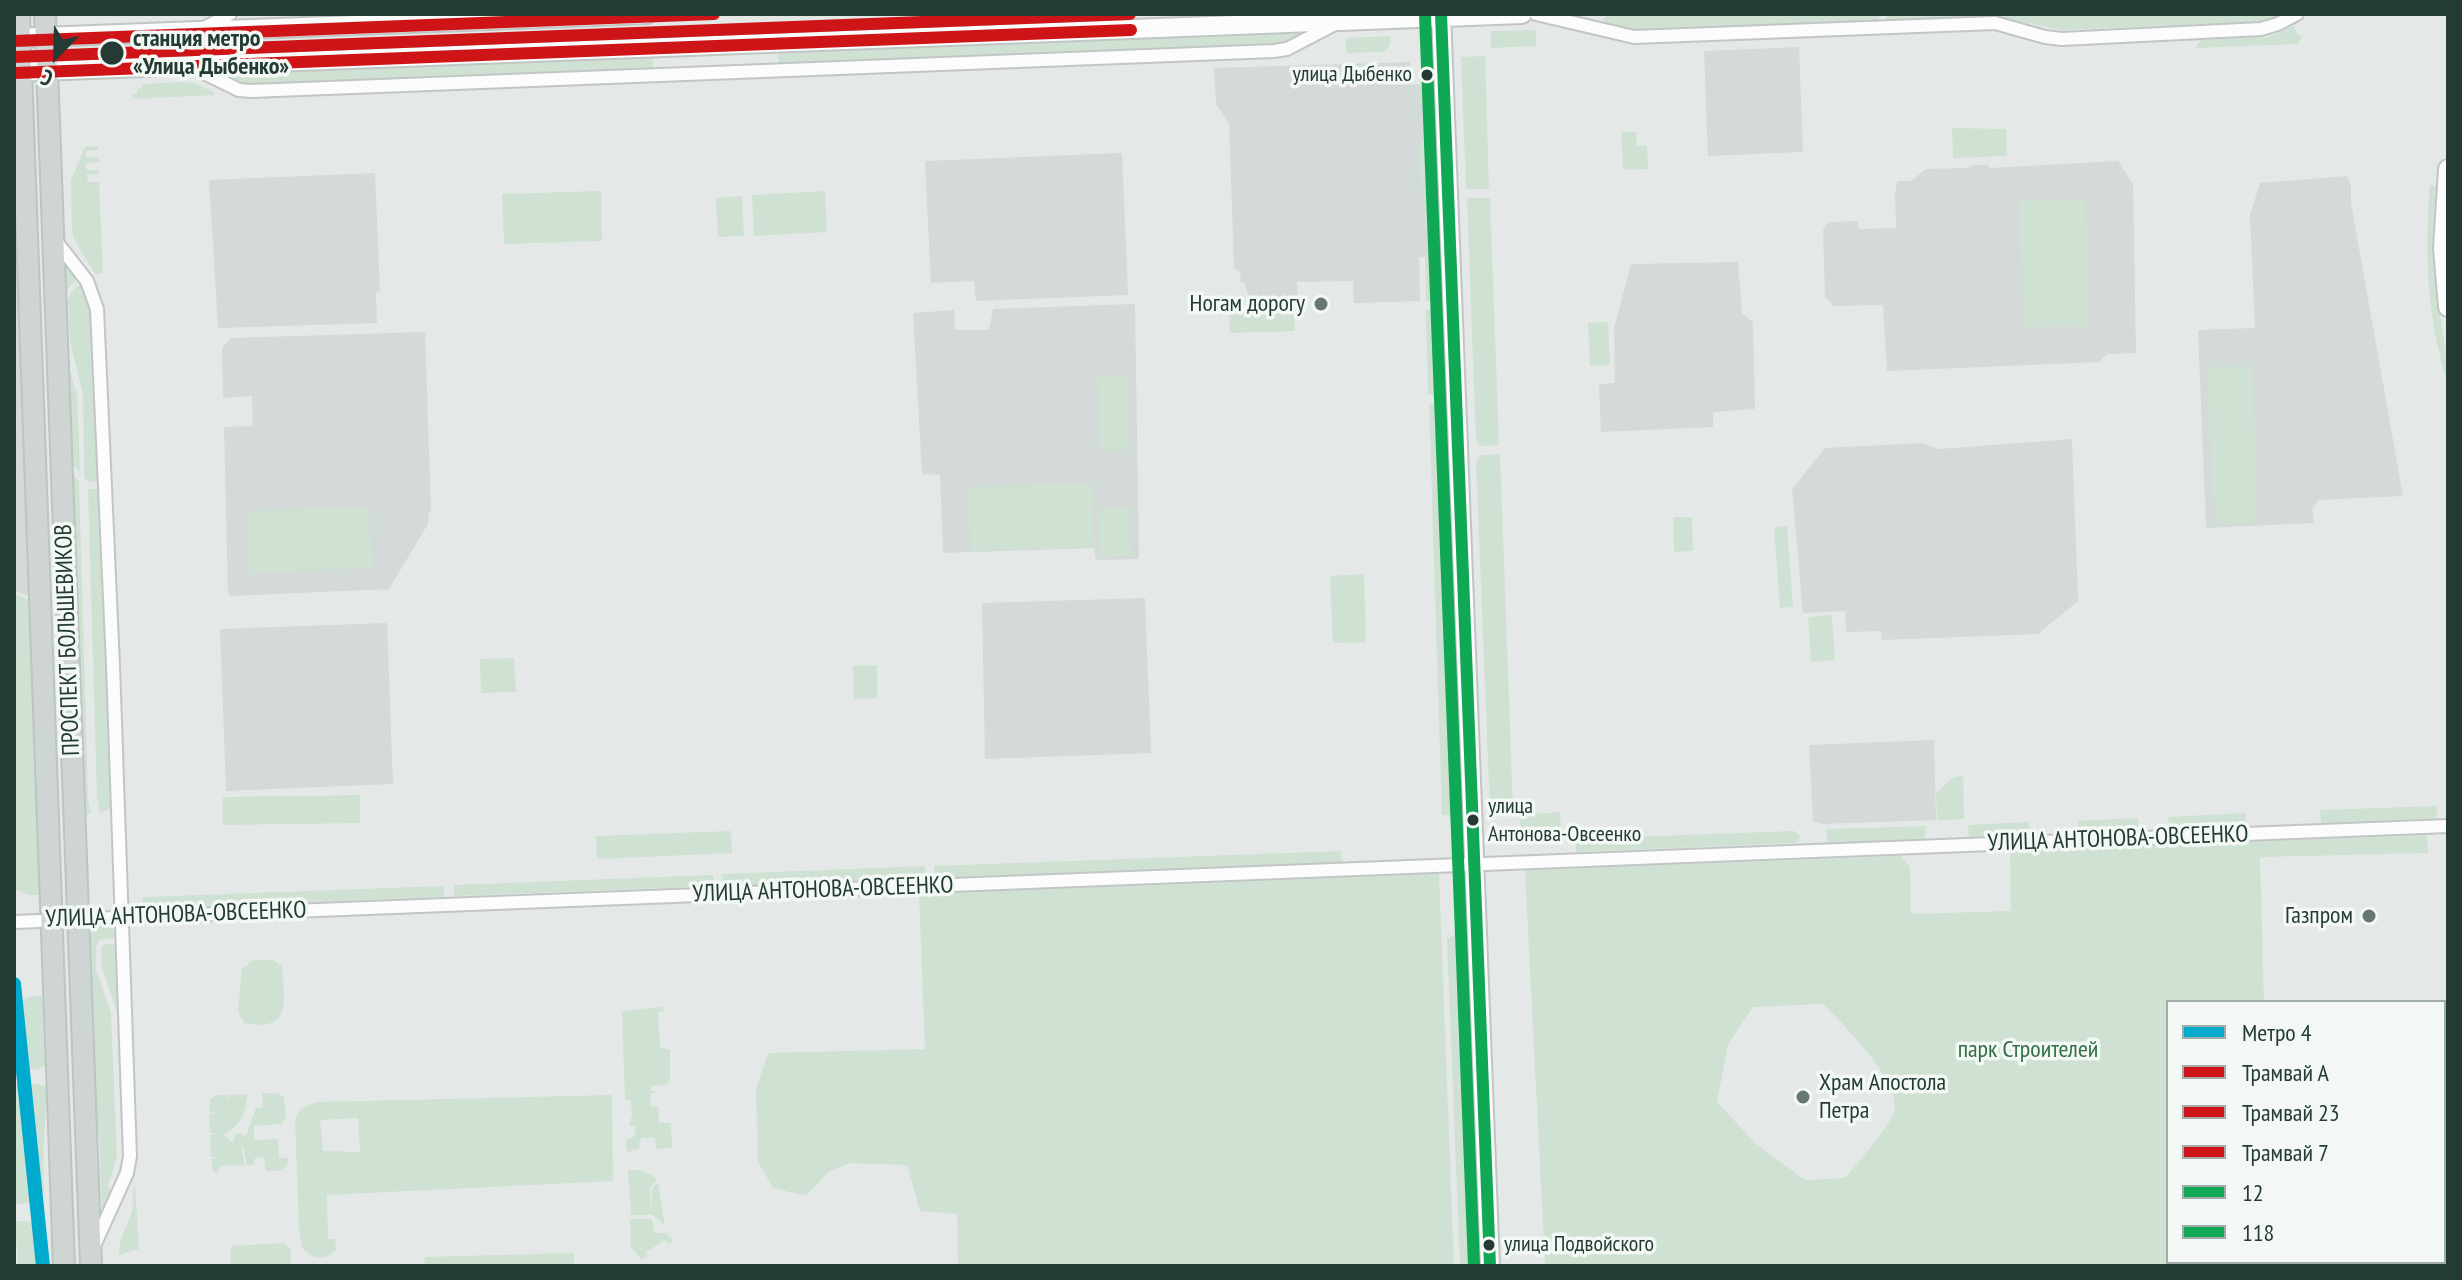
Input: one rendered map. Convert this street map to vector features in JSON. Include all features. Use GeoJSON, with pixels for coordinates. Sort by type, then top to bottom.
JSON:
{"type":"FeatureCollection","features":[{"type":"Feature","properties":{"kind":"main road","name":"ПРОСПЕКТ БОЛЬШЕВИКОВ"},"geometry":{"type":"LineString","coordinates":[[19,14],[17,72],[64,1266]]}},
{"type":"Feature","properties":{"kind":"main road","name":"ПРОСПЕКТ БОЛЬШЕВИКОВ"},"geometry":{"type":"LineString","coordinates":[[45,14],[91,1260]]}},
{"type":"Feature","properties":{"kind":"main road"},"geometry":{"type":"LineString","coordinates":[[17,38],[647,14]]}},
{"type":"Feature","properties":{"kind":"main road"},"geometry":{"type":"LineString","coordinates":[[17,72],[1522,14]]}},
{"type":"Feature","properties":{"kind":"main road"},"geometry":{"type":"LineString","coordinates":[[1447,16],[1480,864],[1501,1266]]}},
{"type":"Feature","properties":{"kind":"main road"},"geometry":{"type":"LineString","coordinates":[[2448,169],[2443,248],[2448,307]]}},
{"type":"Feature","properties":{"kind":"main road"},"geometry":{"type":"LineString","coordinates":[[1480,864],[1490,1266]]}},
{"type":"Feature","properties":{"kind":"street"},"geometry":{"type":"LineString","coordinates":[[197,31],[230,14]]}},
{"type":"Feature","properties":{"kind":"street"},"geometry":{"type":"LineString","coordinates":[[1536,14],[1634,37],[1995,23],[2062,39],[2261,29],[2297,14]]}},
{"type":"Feature","properties":{"kind":"street"},"geometry":{"type":"LineString","coordinates":[[189,66],[239,90],[251,91],[449,85],[1274,51],[1287,49],[1340,22]]}},
{"type":"Feature","properties":{"kind":"street"},"geometry":{"type":"LineString","coordinates":[[53,237],[87,281],[97,309],[121,917],[129,1164],[91,1260]]}},
{"type":"Feature","properties":{"kind":"street","name":"УЛИЦА АНТОНОВА-ОВСЕЕНКО"},"geometry":{"type":"LineString","coordinates":[[14,922],[2448,826]]}},
{"type":"Feature","properties":{"kind":"shaded area"},"geometry":{"type":"Polygon","coordinates":[[[1799,47],[1803,152],[1708,156],[1704,51],[1799,47]]]}},
{"type":"Feature","properties":{"kind":"shaded area"},"geometry":{"type":"Polygon","coordinates":[[[1410,62],[1411,85],[1419,84],[1431,93],[1438,256],[1419,257],[1420,301],[1354,303],[1353,281],[1297,282],[1298,305],[1259,306],[1250,302],[1245,283],[1241,283],[1240,272],[1234,268],[1229,123],[1216,104],[1214,68],[1410,62]]]}},
{"type":"Feature","properties":{"kind":"shaded area"},"geometry":{"type":"Polygon","coordinates":[[[1122,153],[1128,295],[976,301],[974,281],[931,283],[925,161],[1122,153]]]}},
{"type":"Feature","properties":{"kind":"shaded area"},"geometry":{"type":"Polygon","coordinates":[[[2118,161],[2133,184],[2136,353],[2107,354],[2099,362],[1887,371],[1883,305],[1834,306],[1825,297],[1823,230],[1826,225],[1830,222],[1858,221],[1859,229],[1896,228],[1897,181],[1911,181],[1926,169],[2118,161]]]}},
{"type":"Feature","properties":{"kind":"shaded area"},"geometry":{"type":"Polygon","coordinates":[[[375,173],[380,291],[376,292],[377,323],[218,328],[209,180],[375,173]]]}},
{"type":"Feature","properties":{"kind":"shaded area"},"geometry":{"type":"Polygon","coordinates":[[[2347,176],[2403,496],[2319,500],[2312,509],[2314,523],[2206,528],[2198,330],[2255,328],[2250,215],[2260,183],[2347,176]]]}},
{"type":"Feature","properties":{"kind":"shaded area"},"geometry":{"type":"Polygon","coordinates":[[[15,249],[34,598],[14,591],[15,249]]]}},
{"type":"Feature","properties":{"kind":"shaded area"},"geometry":{"type":"Polygon","coordinates":[[[1738,262],[1742,313],[1753,322],[1755,409],[1713,412],[1713,427],[1601,432],[1599,384],[1615,383],[1614,328],[1631,264],[1738,262]]]}},
{"type":"Feature","properties":{"kind":"shaded area"},"geometry":{"type":"Polygon","coordinates":[[[1135,304],[1139,559],[1096,560],[1094,548],[943,553],[940,475],[922,474],[913,313],[954,310],[955,330],[989,330],[993,309],[1135,304]]]}},
{"type":"Feature","properties":{"kind":"shaded area"},"geometry":{"type":"Polygon","coordinates":[[[425,332],[431,510],[428,524],[389,589],[231,596],[228,593],[224,427],[253,426],[252,396],[223,398],[222,348],[231,338],[425,332]]]}},
{"type":"Feature","properties":{"kind":"shaded area"},"geometry":{"type":"Polygon","coordinates":[[[2072,439],[2078,601],[2038,634],[1882,640],[1881,631],[1846,632],[1845,611],[1803,613],[1792,489],[1825,448],[1923,443],[1939,449],[2072,439]]]}},
{"type":"Feature","properties":{"kind":"shaded area"},"geometry":{"type":"Polygon","coordinates":[[[1145,598],[1151,753],[985,759],[982,603],[1145,598]]]}},
{"type":"Feature","properties":{"kind":"shaded area"},"geometry":{"type":"Polygon","coordinates":[[[387,623],[393,784],[226,791],[220,629],[387,623]]]}},
{"type":"Feature","properties":{"kind":"shaded area"},"geometry":{"type":"Polygon","coordinates":[[[1934,740],[1936,820],[1813,822],[1809,745],[1934,740]]]}},
{"type":"Feature","properties":{"kind":"green space"},"geometry":{"type":"Polygon","coordinates":[[[1626,14],[1879,14],[1879,21],[1635,31],[1603,20],[1626,14]]]}},
{"type":"Feature","properties":{"kind":"green space"},"geometry":{"type":"Polygon","coordinates":[[[1886,14],[2284,14],[2263,22],[2063,30],[1995,17],[1886,21],[1886,14]]]}},
{"type":"Feature","properties":{"kind":"green space"},"geometry":{"type":"Polygon","coordinates":[[[2294,26],[2296,33],[2302,36],[2298,44],[2195,48],[2201,40],[2269,37],[2294,26]]]}},
{"type":"Feature","properties":{"kind":"green space"},"geometry":{"type":"Polygon","coordinates":[[[1536,30],[1536,46],[1491,48],[1491,31],[1536,30]]]}},
{"type":"Feature","properties":{"kind":"green space"},"geometry":{"type":"Polygon","coordinates":[[[1298,31],[1299,34],[1292,41],[1276,45],[779,64],[777,49],[1298,31]]]}},
{"type":"Feature","properties":{"kind":"green space"},"geometry":{"type":"Polygon","coordinates":[[[1391,36],[1390,45],[1383,52],[1347,53],[1345,38],[1391,36]]]}},
{"type":"Feature","properties":{"kind":"green space"},"geometry":{"type":"Polygon","coordinates":[[[653,53],[653,70],[245,84],[225,75],[257,67],[653,53]]]}},
{"type":"Feature","properties":{"kind":"green space"},"geometry":{"type":"Polygon","coordinates":[[[1485,56],[1489,189],[1466,189],[1461,57],[1485,56]]]}},
{"type":"Feature","properties":{"kind":"green space"},"geometry":{"type":"Polygon","coordinates":[[[142,84],[196,84],[214,92],[214,95],[133,99],[132,94],[137,94],[142,84]]]}},
{"type":"Feature","properties":{"kind":"green space"},"geometry":{"type":"Polygon","coordinates":[[[1952,128],[2006,129],[2007,156],[1953,158],[1952,128]]]}},
{"type":"Feature","properties":{"kind":"green space"},"geometry":{"type":"Polygon","coordinates":[[[1621,132],[1636,132],[1637,146],[1647,146],[1648,169],[1623,170],[1621,132]]]}},
{"type":"Feature","properties":{"kind":"green space"},"geometry":{"type":"Polygon","coordinates":[[[1432,142],[1436,228],[1424,229],[1419,143],[1432,142]]]}},
{"type":"Feature","properties":{"kind":"green space"},"geometry":{"type":"Polygon","coordinates":[[[98,146],[98,150],[86,151],[86,158],[99,157],[99,162],[86,163],[87,170],[99,170],[99,174],[87,175],[88,182],[99,182],[103,273],[95,274],[73,237],[71,180],[85,147],[98,146]]]}},
{"type":"Feature","properties":{"kind":"green space"},"geometry":{"type":"Polygon","coordinates":[[[2430,185],[2436,186],[2434,265],[2448,384],[2431,311],[2427,235],[2430,185]]]}},
{"type":"Feature","properties":{"kind":"green space"},"geometry":{"type":"Polygon","coordinates":[[[601,191],[602,241],[504,244],[502,194],[601,191]]]}},
{"type":"Feature","properties":{"kind":"green space"},"geometry":{"type":"Polygon","coordinates":[[[825,191],[827,232],[754,236],[752,195],[825,191]]]}},
{"type":"Feature","properties":{"kind":"green space"},"geometry":{"type":"Polygon","coordinates":[[[742,196],[744,236],[718,237],[716,198],[742,196]]]}},
{"type":"Feature","properties":{"kind":"green space"},"geometry":{"type":"Polygon","coordinates":[[[1467,198],[1490,198],[1499,445],[1480,446],[1476,441],[1467,198]]]}},
{"type":"Feature","properties":{"kind":"green space"},"geometry":{"type":"Polygon","coordinates":[[[2085,199],[2088,326],[2023,327],[2020,201],[2085,199]]]}},
{"type":"Feature","properties":{"kind":"green space"},"geometry":{"type":"Polygon","coordinates":[[[1425,257],[1444,257],[1446,297],[1440,301],[1426,301],[1425,257]]]}},
{"type":"Feature","properties":{"kind":"green space"},"geometry":{"type":"Polygon","coordinates":[[[64,264],[78,278],[64,293],[64,264]]]}},
{"type":"Feature","properties":{"kind":"green space"},"geometry":{"type":"Polygon","coordinates":[[[81,283],[92,310],[99,482],[89,482],[84,477],[83,394],[70,342],[68,300],[71,292],[81,283]]]}},
{"type":"Feature","properties":{"kind":"green space"},"geometry":{"type":"Polygon","coordinates":[[[1294,305],[1295,331],[1230,333],[1229,308],[1294,305]]]}},
{"type":"Feature","properties":{"kind":"green space"},"geometry":{"type":"Polygon","coordinates":[[[1426,310],[1447,312],[1449,393],[1428,395],[1426,310]]]}},
{"type":"Feature","properties":{"kind":"green space"},"geometry":{"type":"Polygon","coordinates":[[[1608,322],[1610,365],[1590,366],[1588,323],[1608,322]]]}},
{"type":"Feature","properties":{"kind":"green space"},"geometry":{"type":"Polygon","coordinates":[[[65,353],[77,395],[80,472],[67,464],[65,353]]]}},
{"type":"Feature","properties":{"kind":"green space"},"geometry":{"type":"Polygon","coordinates":[[[2252,366],[2257,523],[2220,524],[2213,497],[2207,367],[2252,366]]]}},
{"type":"Feature","properties":{"kind":"green space"},"geometry":{"type":"Polygon","coordinates":[[[1126,375],[1129,450],[1101,451],[1098,376],[1126,375]]]}},
{"type":"Feature","properties":{"kind":"green space"},"geometry":{"type":"Polygon","coordinates":[[[1429,404],[1450,404],[1466,833],[1458,833],[1457,815],[1442,815],[1429,404]]]}},
{"type":"Feature","properties":{"kind":"green space"},"geometry":{"type":"Polygon","coordinates":[[[1500,454],[1513,808],[1490,810],[1476,462],[1481,455],[1500,454]]]}},
{"type":"Feature","properties":{"kind":"green space"},"geometry":{"type":"Polygon","coordinates":[[[67,474],[79,481],[88,799],[91,814],[80,815],[67,474]]]}},
{"type":"Feature","properties":{"kind":"green space"},"geometry":{"type":"Polygon","coordinates":[[[1092,483],[1094,547],[971,551],[969,487],[1092,483]]]}},
{"type":"Feature","properties":{"kind":"green space"},"geometry":{"type":"Polygon","coordinates":[[[88,489],[99,489],[111,807],[100,814],[97,799],[88,489]]]}},
{"type":"Feature","properties":{"kind":"green space"},"geometry":{"type":"Polygon","coordinates":[[[369,507],[372,568],[249,573],[247,511],[369,507]]]}},
{"type":"Feature","properties":{"kind":"green space"},"geometry":{"type":"Polygon","coordinates":[[[1129,508],[1131,556],[1100,557],[1098,509],[1129,508]]]}},
{"type":"Feature","properties":{"kind":"green space"},"geometry":{"type":"Polygon","coordinates":[[[1673,517],[1692,517],[1693,551],[1674,552],[1673,517]]]}},
{"type":"Feature","properties":{"kind":"green space"},"geometry":{"type":"Polygon","coordinates":[[[1787,526],[1793,607],[1780,608],[1774,527],[1787,526]]]}},
{"type":"Feature","properties":{"kind":"green space"},"geometry":{"type":"Polygon","coordinates":[[[1364,574],[1366,642],[1333,643],[1330,576],[1364,574]]]}},
{"type":"Feature","properties":{"kind":"green space"},"geometry":{"type":"Polygon","coordinates":[[[14,593],[29,600],[40,895],[29,895],[14,889],[14,593]]]}},
{"type":"Feature","properties":{"kind":"green space"},"geometry":{"type":"Polygon","coordinates":[[[1832,615],[1835,660],[1811,662],[1808,617],[1832,615]]]}},
{"type":"Feature","properties":{"kind":"green space"},"geometry":{"type":"Polygon","coordinates":[[[514,658],[516,692],[481,693],[480,659],[514,658]]]}},
{"type":"Feature","properties":{"kind":"green space"},"geometry":{"type":"Polygon","coordinates":[[[877,665],[877,698],[854,699],[853,666],[877,665]]]}},
{"type":"Feature","properties":{"kind":"green space"},"geometry":{"type":"Polygon","coordinates":[[[1963,776],[1964,819],[1937,820],[1936,793],[1954,777],[1963,776]]]}},
{"type":"Feature","properties":{"kind":"green space"},"geometry":{"type":"Polygon","coordinates":[[[360,795],[360,823],[223,825],[223,797],[360,795]]]}},
{"type":"Feature","properties":{"kind":"green space"},"geometry":{"type":"Polygon","coordinates":[[[2437,806],[2434,819],[2323,823],[2320,810],[2437,806]]]}},
{"type":"Feature","properties":{"kind":"green space"},"geometry":{"type":"Polygon","coordinates":[[[1560,812],[1561,830],[1555,834],[1521,835],[1520,815],[1560,812]]]}},
{"type":"Feature","properties":{"kind":"green space"},"geometry":{"type":"Polygon","coordinates":[[[2246,813],[2246,826],[2170,829],[2168,817],[2246,813]]]}},
{"type":"Feature","properties":{"kind":"green space"},"geometry":{"type":"Polygon","coordinates":[[[2138,818],[2138,830],[2079,832],[2078,821],[2138,818]]]}},
{"type":"Feature","properties":{"kind":"green space"},"geometry":{"type":"Polygon","coordinates":[[[2029,822],[2029,834],[1969,837],[1968,825],[2029,822]]]}},
{"type":"Feature","properties":{"kind":"green space"},"geometry":{"type":"Polygon","coordinates":[[[1927,826],[1924,839],[1827,843],[1827,829],[1927,826]]]}},
{"type":"Feature","properties":{"kind":"green space"},"geometry":{"type":"Polygon","coordinates":[[[731,831],[732,853],[597,859],[596,836],[731,831]]]}},
{"type":"Feature","properties":{"kind":"green space"},"geometry":{"type":"Polygon","coordinates":[[[1794,831],[1800,836],[1799,841],[1794,843],[1576,852],[1576,839],[1794,831]]]}},
{"type":"Feature","properties":{"kind":"green space","name":"парк Строителей"},"geometry":{"type":"Polygon","coordinates":[[[2425,835],[2428,853],[2260,857],[2264,1000],[2166,1000],[2166,1264],[2273,1266],[1545,1266],[1525,870],[1901,856],[1910,867],[1911,914],[2011,911],[2010,851],[2425,835]],[[1823,1004],[1753,1007],[1728,1044],[1717,1102],[1755,1143],[1805,1180],[1845,1178],[1894,1112],[1889,1086],[1856,1039],[1823,1004]]]}},
{"type":"Feature","properties":{"kind":"green space"},"geometry":{"type":"Polygon","coordinates":[[[1341,851],[1342,862],[935,878],[934,866],[1341,851]]]}},
{"type":"Feature","properties":{"kind":"green space"},"geometry":{"type":"Polygon","coordinates":[[[925,866],[925,878],[723,887],[722,874],[925,866]]]}},
{"type":"Feature","properties":{"kind":"green space"},"geometry":{"type":"Polygon","coordinates":[[[1439,874],[1454,1266],[958,1266],[957,1214],[920,1211],[907,1165],[851,1163],[828,1172],[806,1196],[773,1188],[758,1162],[756,1089],[768,1053],[925,1049],[919,894],[1439,874]]]}},
{"type":"Feature","properties":{"kind":"green space"},"geometry":{"type":"Polygon","coordinates":[[[713,875],[714,886],[454,896],[454,885],[713,875]]]}},
{"type":"Feature","properties":{"kind":"green space"},"geometry":{"type":"Polygon","coordinates":[[[444,886],[444,897],[143,908],[143,897],[444,886]]]}},
{"type":"Feature","properties":{"kind":"green space"},"geometry":{"type":"Polygon","coordinates":[[[90,926],[112,927],[116,938],[100,940],[96,946],[96,969],[111,1014],[117,1156],[108,1186],[112,1192],[102,1211],[99,1135],[92,1106],[90,926]]]}},
{"type":"Feature","properties":{"kind":"green space"},"geometry":{"type":"Polygon","coordinates":[[[1464,929],[1465,937],[1470,937],[1483,1266],[1460,1266],[1447,939],[1464,929]]]}},
{"type":"Feature","properties":{"kind":"green space"},"geometry":{"type":"Polygon","coordinates":[[[104,944],[116,944],[124,1158],[114,1187],[122,1158],[117,1012],[102,968],[101,949],[104,944]]]}},
{"type":"Feature","properties":{"kind":"green space"},"geometry":{"type":"Polygon","coordinates":[[[253,960],[273,960],[282,966],[284,1002],[278,1018],[271,1023],[244,1023],[238,1011],[242,969],[253,960]]]}},
{"type":"Feature","properties":{"kind":"green space"},"geometry":{"type":"Polygon","coordinates":[[[42,996],[45,1065],[38,1069],[16,1071],[14,1007],[28,997],[42,996]]]}},
{"type":"Feature","properties":{"kind":"green space"},"geometry":{"type":"Polygon","coordinates":[[[662,1007],[665,1011],[658,1012],[660,1047],[670,1050],[670,1080],[667,1084],[651,1086],[651,1090],[657,1092],[650,1094],[651,1107],[659,1107],[659,1123],[671,1123],[672,1148],[656,1149],[655,1138],[641,1138],[639,1149],[627,1152],[626,1140],[634,1137],[636,1127],[629,1126],[631,1101],[625,1100],[622,1011],[662,1007]]]}},
{"type":"Feature","properties":{"kind":"green space"},"geometry":{"type":"Polygon","coordinates":[[[14,1084],[47,1087],[44,1191],[29,1203],[14,1204],[14,1084]]]}},
{"type":"Feature","properties":{"kind":"green space"},"geometry":{"type":"Polygon","coordinates":[[[262,1093],[277,1093],[284,1097],[286,1117],[281,1124],[254,1126],[254,1140],[278,1139],[279,1158],[288,1158],[287,1166],[279,1171],[266,1171],[264,1157],[254,1159],[254,1165],[247,1165],[241,1146],[245,1165],[220,1166],[218,1173],[213,1172],[211,1159],[218,1157],[211,1157],[210,1135],[217,1134],[210,1132],[209,1114],[216,1113],[209,1112],[210,1099],[216,1095],[226,1095],[228,1101],[228,1095],[248,1094],[239,1122],[223,1134],[233,1143],[236,1133],[246,1136],[256,1108],[263,1107],[262,1093]]]}},
{"type":"Feature","properties":{"kind":"green space"},"geometry":{"type":"Polygon","coordinates":[[[612,1095],[613,1181],[327,1195],[328,1239],[335,1239],[336,1250],[328,1256],[315,1257],[302,1248],[299,1229],[295,1120],[304,1107],[319,1102],[612,1095]],[[358,1118],[320,1120],[323,1151],[360,1152],[358,1118]]]}},
{"type":"Feature","properties":{"kind":"green space"},"geometry":{"type":"Polygon","coordinates":[[[628,1170],[641,1170],[655,1177],[656,1181],[650,1188],[651,1212],[652,1189],[658,1182],[665,1225],[652,1215],[631,1215],[628,1170]]]}},
{"type":"Feature","properties":{"kind":"green space"},"geometry":{"type":"Polygon","coordinates":[[[135,1184],[139,1249],[119,1255],[132,1210],[135,1184]]]}},
{"type":"Feature","properties":{"kind":"green space"},"geometry":{"type":"Polygon","coordinates":[[[630,1219],[652,1219],[655,1233],[666,1233],[673,1240],[670,1244],[665,1240],[646,1252],[648,1257],[641,1259],[631,1247],[630,1219]]]}},
{"type":"Feature","properties":{"kind":"green space"},"geometry":{"type":"Polygon","coordinates":[[[15,1221],[26,1221],[40,1227],[46,1239],[48,1266],[18,1266],[15,1221]]]}},
{"type":"Feature","properties":{"kind":"green space"},"geometry":{"type":"Polygon","coordinates":[[[285,1243],[291,1249],[291,1266],[231,1266],[231,1246],[285,1243]]]}},
{"type":"Feature","properties":{"kind":"green space"},"geometry":{"type":"Polygon","coordinates":[[[574,1253],[574,1266],[425,1266],[424,1257],[574,1253]]]}},
{"type":"Feature","properties":{"kind":"metro line","name":"4"},"geometry":{"type":"LineString","coordinates":[[14,984],[43,1266]]}},
{"type":"Feature","properties":{"kind":"tram line","name":"7"},"geometry":{"type":"LineString","coordinates":[[14,41],[714,14]]}},
{"type":"Feature","properties":{"kind":"tram line","name":"А"},"geometry":{"type":"LineString","coordinates":[[14,57],[1130,14]]}},
{"type":"Feature","properties":{"kind":"tram line","name":"23"},"geometry":{"type":"LineString","coordinates":[[15,73],[1131,30]]}},
{"type":"Feature","properties":{"kind":"transit line","name":"12"},"geometry":{"type":"LineString","coordinates":[[1441,14],[1490,1266]]}},
{"type":"Feature","properties":{"kind":"transit line","name":"118"},"geometry":{"type":"LineString","coordinates":[[1425,15],[1474,1266]]}},
{"type":"Feature","properties":{"kind":"place","name":"станция метро «Улица Дыбенко»"},"geometry":{"type":"Point","coordinates":[112,53]}},
{"type":"Feature","properties":{"kind":"place","name":"улица Дыбенко"},"geometry":{"type":"Point","coordinates":[1427,75]}},
{"type":"Feature","properties":{"kind":"place","name":"Ногам дорогу"},"geometry":{"type":"Point","coordinates":[1321,304]}},
{"type":"Feature","properties":{"kind":"place","name":"улица Антонова-Овсеенко"},"geometry":{"type":"Point","coordinates":[1473,820]}},
{"type":"Feature","properties":{"kind":"place","name":"Газпром"},"geometry":{"type":"Point","coordinates":[2369,916]}},
{"type":"Feature","properties":{"kind":"place","name":"Храм Апостола Петра"},"geometry":{"type":"Point","coordinates":[1803,1097]}},
{"type":"Feature","properties":{"kind":"place","name":"улица Подвойского"},"geometry":{"type":"Point","coordinates":[1489,1245]}}]}
